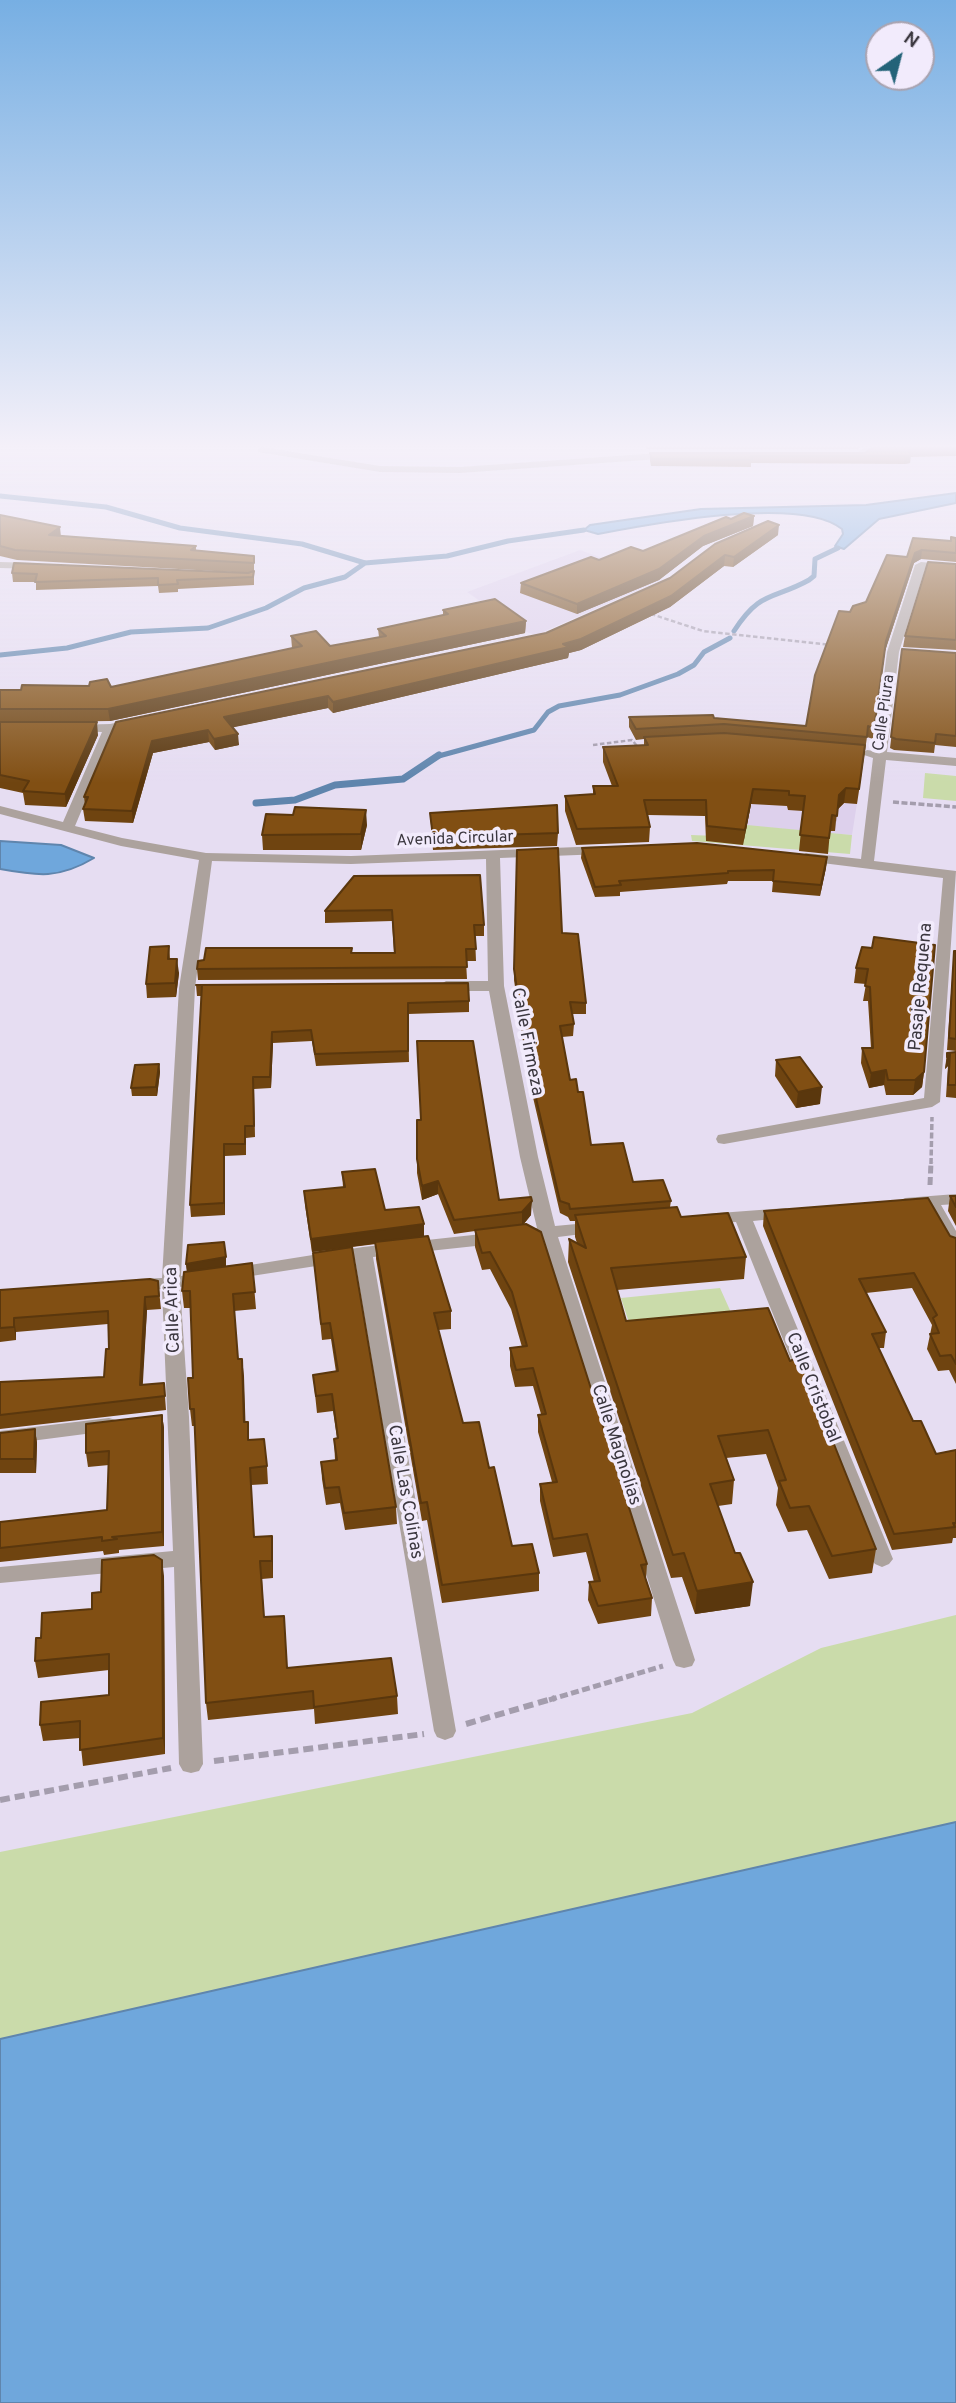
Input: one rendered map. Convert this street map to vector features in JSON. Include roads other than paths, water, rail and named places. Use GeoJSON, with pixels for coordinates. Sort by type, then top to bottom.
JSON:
{"type":"FeatureCollection","features":[{"type":"Feature","properties":{"kind":"street"},"geometry":{"type":"LineString","coordinates":[[8,559],[35,566]]}},
{"type":"Feature","properties":{"kind":"street"},"geometry":{"type":"LineString","coordinates":[[0,565],[48,566]]}},
{"type":"Feature","properties":{"kind":"street","name":"Calle Piura"},"geometry":{"type":"LineString","coordinates":[[867,864],[878,755],[921,565],[956,568]]}},
{"type":"Feature","properties":{"kind":"street"},"geometry":{"type":"LineString","coordinates":[[55,728],[110,728],[151,719]]}},
{"type":"Feature","properties":{"kind":"street"},"geometry":{"type":"LineString","coordinates":[[67,828],[110,728]]}},
{"type":"Feature","properties":{"kind":"street"},"geometry":{"type":"LineString","coordinates":[[853,753],[956,762]]}},
{"type":"Feature","properties":{"kind":"street","name":"Avenida Circular"},"geometry":{"type":"LineString","coordinates":[[3,812],[206,857],[351,860],[492,857],[623,849]]}},
{"type":"Feature","properties":{"kind":"street"},"geometry":{"type":"LineString","coordinates":[[794,856],[953,874]]}},
{"type":"Feature","properties":{"kind":"street","name":"Calle Arica"},"geometry":{"type":"LineString","coordinates":[[191,1764],[184,1558],[172,1418],[171,1283],[206,857]]}},
{"type":"Feature","properties":{"kind":"street","name":"Calle Firmeza"},"geometry":{"type":"LineString","coordinates":[[492,857],[496,986],[528,1157],[547,1231]]}},
{"type":"Feature","properties":{"kind":"street","name":"Pasaje Requena"},"geometry":{"type":"LineString","coordinates":[[724,1139],[932,1102],[935,1058],[949,961],[953,874]]}},
{"type":"Feature","properties":{"kind":"street"},"geometry":{"type":"LineString","coordinates":[[429,986],[496,986]]}},
{"type":"Feature","properties":{"kind":"street"},"geometry":{"type":"LineString","coordinates":[[935,1058],[956,1058]]}},
{"type":"Feature","properties":{"kind":"street"},"geometry":{"type":"LineString","coordinates":[[890,1204],[956,1199]]}},
{"type":"Feature","properties":{"kind":"street"},"geometry":{"type":"LineString","coordinates":[[930,1201],[956,1246]]}},
{"type":"Feature","properties":{"kind":"street"},"geometry":{"type":"LineString","coordinates":[[687,1220],[809,1211]]}},
{"type":"Feature","properties":{"kind":"street","name":"Calle Cristobal"},"geometry":{"type":"LineString","coordinates":[[743,1216],[882,1559]]}},
{"type":"Feature","properties":{"kind":"street"},"geometry":{"type":"LineString","coordinates":[[118,1286],[171,1283],[363,1253],[547,1231],[617,1226]]}},
{"type":"Feature","properties":{"kind":"street","name":"Calle Magnolias"},"geometry":{"type":"LineString","coordinates":[[547,1231],[684,1660]]}},
{"type":"Feature","properties":{"kind":"street","name":"Calle Las Colinas"},"geometry":{"type":"LineString","coordinates":[[363,1253],[445,1731]]}},
{"type":"Feature","properties":{"kind":"street"},"geometry":{"type":"LineString","coordinates":[[0,1438],[124,1423]]}},
{"type":"Feature","properties":{"kind":"street"},"geometry":{"type":"LineString","coordinates":[[0,1575],[184,1558]]}},
{"type":"Feature","properties":{"kind":"water"},"geometry":{"type":"Polygon","coordinates":[[[0,841],[61,845],[94,858],[59,873],[37,874],[0,869],[0,841]]]}},
{"type":"Feature","properties":{"kind":"water"},"geometry":{"type":"Polygon","coordinates":[[[956,1822],[956,2403],[0,2403],[0,2039],[956,1822]]]}},
{"type":"Feature","properties":{"kind":"waterway"},"geometry":{"type":"LineString","coordinates":[[352,559],[365,563]]}},
{"type":"Feature","properties":{"kind":"waterway"},"geometry":{"type":"LineString","coordinates":[[365,563],[410,559]]}},
{"type":"Feature","properties":{"kind":"waterway"},"geometry":{"type":"LineString","coordinates":[[734,631],[760,602],[814,576],[815,559]]}},
{"type":"Feature","properties":{"kind":"waterway"},"geometry":{"type":"LineString","coordinates":[[0,655],[67,648],[131,632],[208,628],[266,608],[304,588],[345,577],[365,563]]}},
{"type":"Feature","properties":{"kind":"waterway"},"geometry":{"type":"LineString","coordinates":[[437,757],[534,730],[548,712],[559,706],[620,695],[678,674],[694,665],[704,652],[730,638]]}},
{"type":"Feature","properties":{"kind":"waterway"},"geometry":{"type":"LineString","coordinates":[[256,803],[295,800],[335,785],[403,779],[437,757]]}}]}
